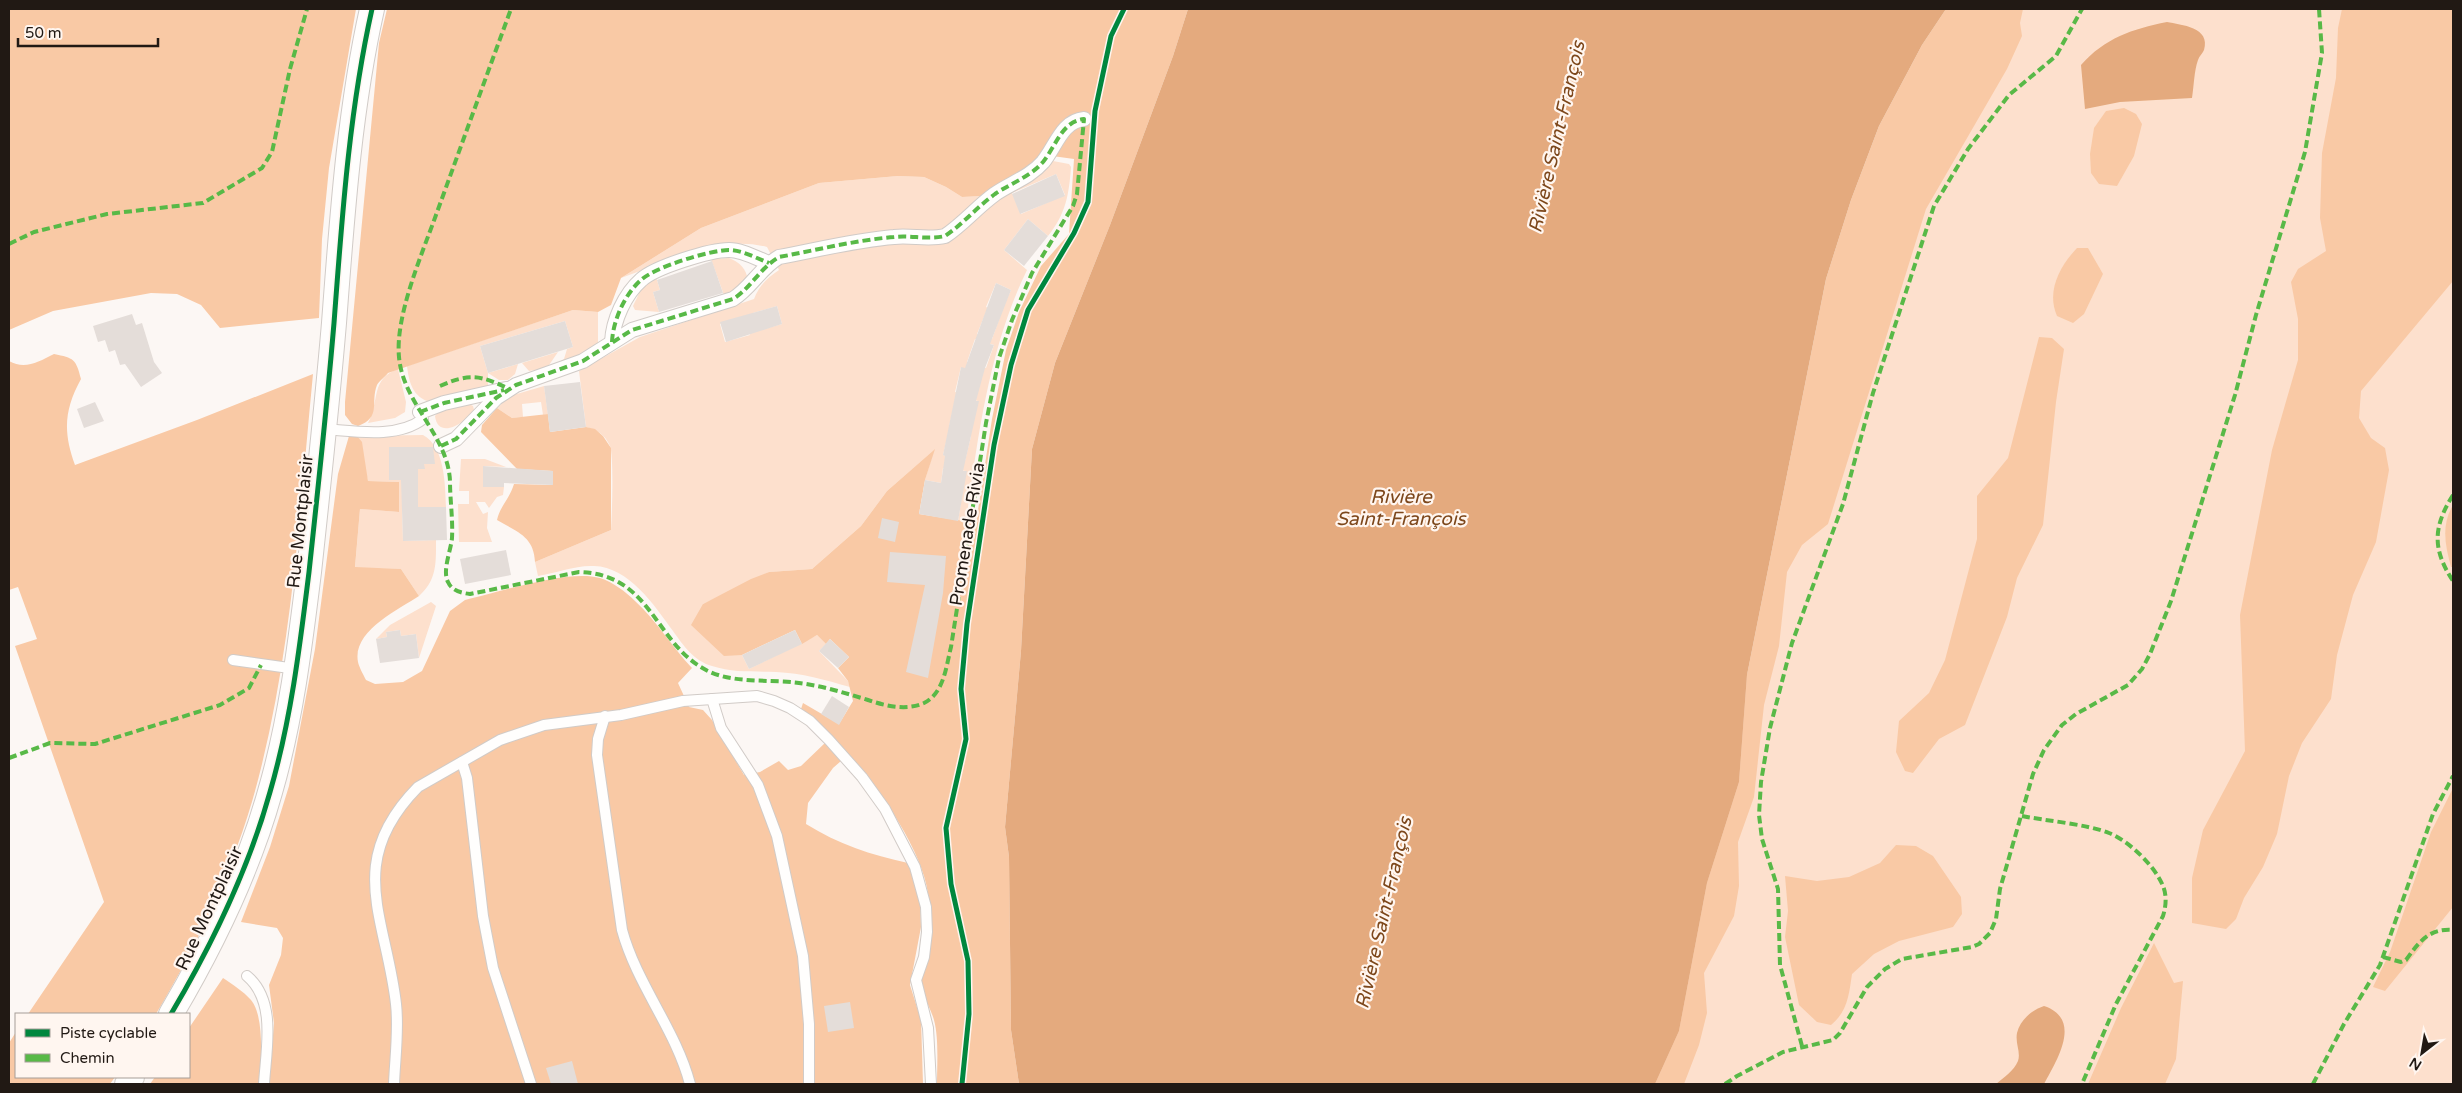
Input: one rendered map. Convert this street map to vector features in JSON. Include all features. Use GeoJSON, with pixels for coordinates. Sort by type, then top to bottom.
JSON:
{"type":"FeatureCollection","features":[{"type":"Feature","properties":{"kind":"street","name":"Rue Montplaisir"},"geometry":{"type":"LineString","coordinates":[[173,1013],[220,926],[253,846],[279,758],[296,669],[324,429],[351,136],[372,9]]}},
{"type":"Feature","properties":{"kind":"street"},"geometry":{"type":"LineString","coordinates":[[422,416],[444,403],[509,389],[583,361],[632,330],[733,298],[740,294],[769,263],[779,257],[876,239],[921,236],[934,238],[945,236],[970,217],[982,203],[1032,172],[1048,156],[1065,127],[1076,120],[1084,119]]}},
{"type":"Feature","properties":{"kind":"street"},"geometry":{"type":"LineString","coordinates":[[612,342],[614,326],[620,310],[634,288],[649,275],[713,251],[730,250],[769,263]]}},
{"type":"Feature","properties":{"kind":"street"},"geometry":{"type":"LineString","coordinates":[[441,446],[456,439],[496,398],[509,389]]}},
{"type":"Feature","properties":{"kind":"lane"},"geometry":{"type":"LineString","coordinates":[[324,429],[359,432],[394,430],[409,426],[422,416]]}},
{"type":"Feature","properties":{"kind":"lane"},"geometry":{"type":"LineString","coordinates":[[233,660],[296,669]]}},
{"type":"Feature","properties":{"kind":"lane"},"geometry":{"type":"LineString","coordinates":[[394,1084],[396,1004],[375,899],[379,847],[394,813],[418,786],[500,740],[523,730],[682,701],[757,696],[774,700],[790,708],[810,722],[829,740],[862,778],[901,837],[915,867],[926,907],[928,932],[924,957],[916,980],[928,1028],[931,1084]]}},
{"type":"Feature","properties":{"kind":"lane"},"geometry":{"type":"LineString","coordinates":[[712,699],[721,728],[758,785],[777,836],[802,956],[809,1024],[809,1084]]}},
{"type":"Feature","properties":{"kind":"lane"},"geometry":{"type":"LineString","coordinates":[[605,716],[598,739],[597,755],[622,930],[628,952],[658,1008],[687,1072],[690,1084]]}},
{"type":"Feature","properties":{"kind":"lane"},"geometry":{"type":"LineString","coordinates":[[462,762],[467,778],[484,916],[493,968],[531,1084]]}},
{"type":"Feature","properties":{"kind":"lane"},"geometry":{"type":"LineString","coordinates":[[247,976],[259,988],[266,1010],[267,1031],[264,1084]]}},
{"type":"Feature","properties":{"kind":"shaded area"},"geometry":{"type":"Polygon","coordinates":[[[9,9],[356,9],[329,168],[322,239],[319,318],[220,328],[201,305],[177,294],[151,293],[53,311],[9,330],[9,9]]]}},
{"type":"Feature","properties":{"kind":"shaded area"},"geometry":{"type":"Polygon","coordinates":[[[387,9],[1188,9],[1173,56],[1110,225],[1055,363],[1032,449],[1021,651],[1005,827],[1009,857],[1011,1030],[1019,1084],[937,1084],[936,1027],[923,992],[921,981],[931,928],[929,901],[924,877],[914,850],[881,796],[861,769],[840,746],[801,709],[803,703],[839,724],[853,701],[848,681],[838,668],[849,657],[830,639],[826,644],[817,635],[802,644],[795,630],[742,655],[724,656],[691,625],[703,604],[751,579],[769,572],[812,569],[861,526],[887,491],[935,449],[925,480],[919,514],[976,523],[992,419],[1006,350],[1019,312],[1041,266],[1069,234],[1074,159],[1045,155],[982,196],[962,197],[924,177],[898,176],[819,183],[701,228],[621,278],[611,305],[598,312],[573,310],[388,373],[377,385],[373,414],[358,426],[352,424],[345,415],[345,402],[379,43],[387,9]]]}},
{"type":"Feature","properties":{"kind":"shaded area"},"geometry":{"type":"Polygon","coordinates":[[[1946,9],[2453,9],[2453,1084],[1655,1084],[1747,675],[1946,9]]]}},
{"type":"Feature","properties":{"kind":"shaded area"},"geometry":{"type":"Polygon","coordinates":[[[1946,9],[2023,9],[2020,23],[2022,36],[2007,69],[1926,209],[1828,524],[1802,545],[1787,572],[1779,646],[1764,705],[1754,797],[1738,842],[1739,886],[1734,916],[1704,973],[1707,1013],[1699,1045],[1684,1084],[1655,1084],[1679,1031],[1707,883],[1739,782],[1747,675],[1826,279],[1851,200],[1879,126],[1922,45],[1946,9]]]}},
{"type":"Feature","properties":{"kind":"shaded area"},"geometry":{"type":"Polygon","coordinates":[[[2342,9],[2453,9],[2453,281],[2361,391],[2359,418],[2371,438],[2385,448],[2389,470],[2376,542],[2353,595],[2337,655],[2331,699],[2302,743],[2289,776],[2277,834],[2263,867],[2244,898],[2236,919],[2226,929],[2192,923],[2192,878],[2203,830],[2245,751],[2240,615],[2272,450],[2298,360],[2298,319],[2291,282],[2298,269],[2326,251],[2320,218],[2322,153],[2336,78],[2338,28],[2342,9]]]}},
{"type":"Feature","properties":{"kind":"shaded area"},"geometry":{"type":"Polygon","coordinates":[[[2124,108],[2136,114],[2142,124],[2134,156],[2117,186],[2099,184],[2091,173],[2090,154],[2094,128],[2106,111],[2124,108]]]}},
{"type":"Feature","properties":{"kind":"shaded area"},"geometry":{"type":"Polygon","coordinates":[[[1053,161],[1069,164],[1071,167],[1063,212],[1048,236],[1028,219],[1004,250],[1027,270],[1003,330],[994,361],[975,457],[966,522],[958,521],[966,471],[943,468],[941,483],[925,480],[934,450],[887,491],[861,526],[812,569],[769,572],[703,604],[742,655],[749,669],[817,635],[826,644],[819,651],[848,681],[850,687],[795,674],[736,671],[706,664],[685,647],[640,589],[618,573],[607,568],[594,566],[580,567],[538,576],[535,562],[611,530],[612,473],[610,446],[601,434],[586,427],[579,371],[640,337],[754,299],[764,283],[779,270],[767,247],[749,244],[730,244],[693,252],[621,278],[701,228],[819,183],[898,176],[924,177],[962,197],[982,196],[988,203],[1053,161]],[[1056,174],[1012,193],[1021,214],[1065,195],[1056,174]],[[996,283],[986,307],[1000,314],[1011,290],[996,283]],[[777,306],[753,313],[758,331],[782,324],[777,306]],[[986,312],[977,334],[992,339],[1000,317],[986,312]],[[745,317],[720,324],[725,342],[750,335],[745,317]],[[975,339],[967,362],[986,368],[994,345],[975,339]],[[961,367],[955,392],[977,398],[961,367]],[[956,396],[949,427],[970,433],[978,401],[956,396]],[[949,430],[943,455],[965,461],[971,436],[949,430]]]}},
{"type":"Feature","properties":{"kind":"shaded area"},"geometry":{"type":"Polygon","coordinates":[[[2077,248],[2088,248],[2103,274],[2084,314],[2073,323],[2057,316],[2053,297],[2056,279],[2065,263],[2077,248]]]}},
{"type":"Feature","properties":{"kind":"shaded area"},"geometry":{"type":"Polygon","coordinates":[[[729,258],[740,265],[747,276],[744,283],[725,298],[711,259],[729,258]]]}},
{"type":"Feature","properties":{"kind":"shaded area"},"geometry":{"type":"Polygon","coordinates":[[[656,277],[660,290],[653,292],[659,312],[635,310],[633,306],[643,285],[656,277]]]}},
{"type":"Feature","properties":{"kind":"shaded area"},"geometry":{"type":"Polygon","coordinates":[[[573,310],[598,312],[598,346],[584,356],[556,364],[564,359],[567,349],[573,347],[565,321],[480,346],[488,373],[488,386],[430,402],[424,400],[416,393],[409,378],[407,366],[573,310]]]}},
{"type":"Feature","properties":{"kind":"shaded area"},"geometry":{"type":"Polygon","coordinates":[[[2039,337],[2052,338],[2064,349],[2056,402],[2043,525],[2017,578],[2007,617],[1965,725],[1939,739],[1913,773],[1905,771],[1896,752],[1899,721],[1929,693],[1945,660],[1977,539],[1977,496],[2008,458],[2039,337]]]}},
{"type":"Feature","properties":{"kind":"shaded area"},"geometry":{"type":"Polygon","coordinates":[[[558,352],[547,368],[529,371],[522,363],[558,352]]]}},
{"type":"Feature","properties":{"kind":"shaded area"},"geometry":{"type":"Polygon","coordinates":[[[54,354],[70,358],[76,363],[81,379],[71,401],[67,421],[68,442],[75,465],[197,420],[313,374],[288,621],[281,671],[261,768],[242,832],[218,895],[189,955],[157,1013],[29,1013],[104,902],[15,646],[37,639],[18,587],[9,590],[9,361],[21,365],[37,362],[54,354]]]}},
{"type":"Feature","properties":{"kind":"shaded area"},"geometry":{"type":"Polygon","coordinates":[[[518,364],[515,374],[508,380],[499,380],[488,373],[518,364]]]}},
{"type":"Feature","properties":{"kind":"shaded area"},"geometry":{"type":"Polygon","coordinates":[[[398,369],[406,402],[405,412],[395,418],[368,423],[372,415],[379,385],[389,373],[398,369]]]}},
{"type":"Feature","properties":{"kind":"shaded area"},"geometry":{"type":"Polygon","coordinates":[[[544,386],[548,414],[543,415],[541,402],[522,404],[523,417],[512,418],[497,408],[510,396],[544,386]]]}},
{"type":"Feature","properties":{"kind":"shaded area"},"geometry":{"type":"Polygon","coordinates":[[[469,404],[473,406],[474,410],[459,424],[447,428],[441,427],[437,423],[435,416],[439,411],[469,404]]]}},
{"type":"Feature","properties":{"kind":"shaded area"},"geometry":{"type":"Polygon","coordinates":[[[497,408],[512,418],[548,414],[550,432],[586,427],[595,429],[603,436],[611,448],[611,530],[535,562],[534,553],[528,540],[497,520],[500,510],[514,484],[552,485],[553,471],[517,469],[481,432],[482,425],[497,408]]]}},
{"type":"Feature","properties":{"kind":"shaded area"},"geometry":{"type":"Polygon","coordinates":[[[423,435],[436,448],[440,457],[444,477],[446,507],[402,507],[403,541],[436,540],[434,571],[429,584],[419,596],[401,569],[355,568],[360,509],[399,512],[399,482],[368,481],[357,436],[423,435]]]}},
{"type":"Feature","properties":{"kind":"shaded area"},"geometry":{"type":"Polygon","coordinates":[[[349,436],[357,436],[362,442],[368,481],[399,482],[399,512],[360,509],[355,567],[401,569],[419,596],[378,623],[362,641],[358,651],[358,662],[366,680],[375,684],[403,682],[422,671],[450,611],[465,600],[552,579],[586,576],[605,580],[628,594],[650,617],[692,668],[678,683],[689,707],[703,710],[712,720],[744,775],[760,772],[779,761],[788,770],[801,766],[826,742],[841,761],[833,768],[808,803],[806,824],[855,848],[908,863],[920,899],[921,927],[910,985],[921,1020],[923,1084],[269,1084],[274,1023],[269,985],[281,955],[283,938],[277,928],[241,922],[270,847],[289,786],[315,649],[338,474],[349,436]]]}},
{"type":"Feature","properties":{"kind":"shaded area"},"geometry":{"type":"Polygon","coordinates":[[[461,459],[485,459],[506,467],[483,466],[483,487],[504,487],[503,495],[497,497],[489,508],[485,502],[476,502],[483,514],[488,512],[487,528],[492,542],[459,542],[458,504],[469,504],[469,491],[459,491],[461,459]]]}},
{"type":"Feature","properties":{"kind":"shaded area"},"geometry":{"type":"Polygon","coordinates":[[[2453,505],[2453,567],[2451,567],[2445,535],[2447,520],[2453,505]]]}},
{"type":"Feature","properties":{"kind":"shaded area"},"geometry":{"type":"Polygon","coordinates":[[[431,602],[436,606],[419,658],[416,634],[401,636],[400,630],[386,632],[387,637],[376,639],[390,625],[431,602]]]}},
{"type":"Feature","properties":{"kind":"shaded area"},"geometry":{"type":"Polygon","coordinates":[[[2453,788],[2453,907],[2385,991],[2373,987],[2390,952],[2431,832],[2453,788]]]}},
{"type":"Feature","properties":{"kind":"shaded area"},"geometry":{"type":"Polygon","coordinates":[[[1896,845],[1916,846],[1933,856],[1961,897],[1962,914],[1953,927],[1899,941],[1874,954],[1852,974],[1847,1002],[1837,1020],[1831,1025],[1817,1022],[1799,1005],[1785,937],[1788,911],[1785,876],[1817,881],[1849,877],[1880,863],[1896,845]]]}},
{"type":"Feature","properties":{"kind":"shaded area"},"geometry":{"type":"Polygon","coordinates":[[[2154,943],[2174,983],[2183,981],[2176,1059],[2165,1084],[2088,1084],[2121,1008],[2154,943]]]}},
{"type":"Feature","properties":{"kind":"shaded area"},"geometry":{"type":"Polygon","coordinates":[[[223,978],[245,994],[255,1008],[260,1029],[261,1064],[259,1084],[150,1084],[154,1078],[190,1078],[190,1027],[223,978]]]}},
{"type":"Feature","properties":{"kind":"shaded area"},"geometry":{"type":"Polygon","coordinates":[[[15,1034],[15,1078],[114,1078],[110,1084],[9,1084],[9,1043],[15,1034]]]}},
{"type":"Feature","properties":{"kind":"water","name":"Rivière Saint-François"},"geometry":{"type":"Polygon","coordinates":[[[1188,9],[1946,9],[1922,45],[1879,126],[1851,200],[1826,279],[1747,675],[1739,782],[1707,883],[1679,1031],[1655,1084],[1019,1084],[1011,1030],[1009,857],[1005,827],[1021,651],[1032,449],[1055,363],[1110,225],[1173,56],[1188,9]]]}},
{"type":"Feature","properties":{"kind":"water"},"geometry":{"type":"Polygon","coordinates":[[[2167,22],[2193,28],[2203,36],[2205,42],[2204,50],[2197,64],[2192,98],[2120,102],[2085,109],[2081,65],[2100,48],[2120,36],[2167,22]]]}},
{"type":"Feature","properties":{"kind":"water"},"geometry":{"type":"Polygon","coordinates":[[[2044,1006],[2056,1012],[2062,1020],[2065,1030],[2060,1052],[2044,1084],[1996,1084],[2011,1071],[2018,1061],[2017,1033],[2021,1024],[2031,1013],[2044,1006]]]}},
{"type":"Feature","properties":{"kind":"building"},"geometry":{"type":"Polygon","coordinates":[[[1056,174],[1065,196],[1020,214],[1012,194],[1056,174]]]}},
{"type":"Feature","properties":{"kind":"building"},"geometry":{"type":"Polygon","coordinates":[[[1028,219],[1048,236],[1024,266],[1004,250],[1028,219]]]}},
{"type":"Feature","properties":{"kind":"building"},"geometry":{"type":"Polygon","coordinates":[[[712,261],[723,293],[659,312],[653,292],[660,290],[657,280],[712,261]]]}},
{"type":"Feature","properties":{"kind":"building"},"geometry":{"type":"Polygon","coordinates":[[[996,283],[1011,290],[990,344],[994,345],[985,368],[976,401],[979,401],[963,471],[967,471],[958,521],[919,514],[925,480],[941,483],[945,456],[943,455],[961,367],[965,368],[996,283]]]}},
{"type":"Feature","properties":{"kind":"building"},"geometry":{"type":"Polygon","coordinates":[[[777,306],[782,324],[726,342],[720,322],[777,306]]]}},
{"type":"Feature","properties":{"kind":"building"},"geometry":{"type":"Polygon","coordinates":[[[132,314],[136,325],[142,323],[154,362],[162,373],[141,387],[125,364],[120,365],[115,350],[109,352],[105,340],[98,342],[93,326],[132,314]]]}},
{"type":"Feature","properties":{"kind":"building"},"geometry":{"type":"Polygon","coordinates":[[[565,321],[573,347],[488,373],[480,346],[565,321]]]}},
{"type":"Feature","properties":{"kind":"building"},"geometry":{"type":"Polygon","coordinates":[[[580,382],[586,427],[550,432],[544,386],[580,382]]]}},
{"type":"Feature","properties":{"kind":"building"},"geometry":{"type":"Polygon","coordinates":[[[95,402],[104,421],[84,428],[77,409],[95,402]]]}},
{"type":"Feature","properties":{"kind":"building"},"geometry":{"type":"Polygon","coordinates":[[[389,447],[433,447],[435,464],[424,464],[425,469],[418,469],[418,507],[446,507],[447,540],[403,541],[401,480],[389,480],[389,447]]]}},
{"type":"Feature","properties":{"kind":"building"},"geometry":{"type":"Polygon","coordinates":[[[483,466],[553,471],[553,485],[504,483],[504,487],[483,487],[483,466]]]}},
{"type":"Feature","properties":{"kind":"building"},"geometry":{"type":"Polygon","coordinates":[[[882,518],[899,522],[895,542],[878,538],[882,518]]]}},
{"type":"Feature","properties":{"kind":"building"},"geometry":{"type":"Polygon","coordinates":[[[506,550],[511,575],[465,584],[460,559],[506,550]]]}},
{"type":"Feature","properties":{"kind":"building"},"geometry":{"type":"Polygon","coordinates":[[[890,552],[946,556],[943,593],[928,678],[906,672],[925,585],[887,582],[890,552]]]}},
{"type":"Feature","properties":{"kind":"building"},"geometry":{"type":"Polygon","coordinates":[[[400,630],[401,636],[416,634],[419,658],[380,663],[376,639],[387,637],[386,632],[400,630]]]}},
{"type":"Feature","properties":{"kind":"building"},"geometry":{"type":"Polygon","coordinates":[[[795,630],[802,644],[749,669],[742,655],[795,630]]]}},
{"type":"Feature","properties":{"kind":"building"},"geometry":{"type":"Polygon","coordinates":[[[830,639],[849,657],[838,668],[819,651],[830,639]]]}},
{"type":"Feature","properties":{"kind":"building"},"geometry":{"type":"Polygon","coordinates":[[[832,696],[849,707],[839,725],[821,714],[832,696]]]}},
{"type":"Feature","properties":{"kind":"building"},"geometry":{"type":"Polygon","coordinates":[[[850,1002],[854,1028],[828,1032],[824,1006],[850,1002]]]}},
{"type":"Feature","properties":{"kind":"building"},"geometry":{"type":"Polygon","coordinates":[[[572,1061],[578,1084],[551,1084],[546,1068],[572,1061]]]}},
{"type":"Feature","properties":{"kind":"marked path"},"geometry":{"type":"LineString","coordinates":[[9,244],[34,232],[107,214],[203,203],[262,168],[272,152],[290,69],[307,9]]}},
{"type":"Feature","properties":{"kind":"marked path"},"geometry":{"type":"LineString","coordinates":[[441,446],[456,439],[496,398],[516,385],[583,361],[632,330],[733,299],[779,257],[880,238],[932,238],[945,236],[995,194],[1038,167],[1048,156],[1065,129],[1070,124],[1084,119],[1077,194],[1073,206],[1032,273],[1012,320],[999,358],[986,423],[951,647],[943,679],[931,699],[910,707],[896,707],[808,684],[739,679],[716,674],[706,670],[689,658],[674,644],[638,597],[622,584],[603,576],[579,572],[470,594],[461,592],[452,588],[446,577],[452,531],[450,481],[447,464],[442,449],[408,390],[402,374],[399,341],[405,304],[417,266],[511,9]]}},
{"type":"Feature","properties":{"kind":"marked path"},"geometry":{"type":"LineString","coordinates":[[1802,1046],[1780,965],[1778,889],[1762,839],[1759,815],[1761,782],[1770,728],[1792,643],[1843,504],[1873,393],[1934,206],[1968,149],[2009,95],[2056,56],[2082,9]]}},
{"type":"Feature","properties":{"kind":"marked path"},"geometry":{"type":"LineString","coordinates":[[1725,1084],[1783,1052],[1833,1040],[1840,1033],[1867,987],[1885,969],[1902,959],[1972,947],[1979,944],[1990,933],[1996,919],[2000,889],[2033,774],[2044,750],[2062,725],[2076,714],[2128,685],[2142,669],[2171,601],[2235,395],[2256,315],[2305,152],[2322,53],[2319,9]]}},
{"type":"Feature","properties":{"kind":"marked path"},"geometry":{"type":"LineString","coordinates":[[612,342],[617,316],[625,300],[635,286],[648,275],[696,256],[729,250],[744,253],[769,263]]}},
{"type":"Feature","properties":{"kind":"marked path"},"geometry":{"type":"LineString","coordinates":[[440,386],[459,379],[475,377],[483,378],[509,389]]}},
{"type":"Feature","properties":{"kind":"marked path"},"geometry":{"type":"LineString","coordinates":[[420,412],[444,403],[504,390]]}},
{"type":"Feature","properties":{"kind":"marked path"},"geometry":{"type":"LineString","coordinates":[[2453,495],[2442,517],[2438,538],[2441,559],[2453,581]]}},
{"type":"Feature","properties":{"kind":"marked path"},"geometry":{"type":"LineString","coordinates":[[9,758],[50,743],[95,744],[220,705],[249,688],[261,665]]}},
{"type":"Feature","properties":{"kind":"marked path"},"geometry":{"type":"LineString","coordinates":[[2313,1084],[2344,1024],[2380,965],[2433,814],[2453,776]]}},
{"type":"Feature","properties":{"kind":"marked path"},"geometry":{"type":"LineString","coordinates":[[2022,816],[2089,827],[2117,837],[2133,848],[2154,870],[2165,894],[2166,901],[2163,916],[2116,1004],[2082,1084]]}},
{"type":"Feature","properties":{"kind":"marked path"},"geometry":{"type":"LineString","coordinates":[[2383,957],[2401,962],[2406,960],[2415,947],[2431,934],[2437,931],[2453,930]]}},
{"type":"Feature","properties":{"kind":"cycle path"},"geometry":{"type":"LineString","coordinates":[[172,1013],[215,933],[240,878],[261,821],[284,738],[302,627],[316,510],[343,205],[352,126],[357,87],[372,9]]}},
{"type":"Feature","properties":{"kind":"cycle path","name":"Promenade Rivia"},"geometry":{"type":"LineString","coordinates":[[962,1084],[969,1014],[968,961],[951,884],[946,828],[966,739],[961,689],[967,624],[994,445],[1011,365],[1028,310],[1074,233],[1088,202],[1095,111],[1111,36],[1124,9]]}}]}
